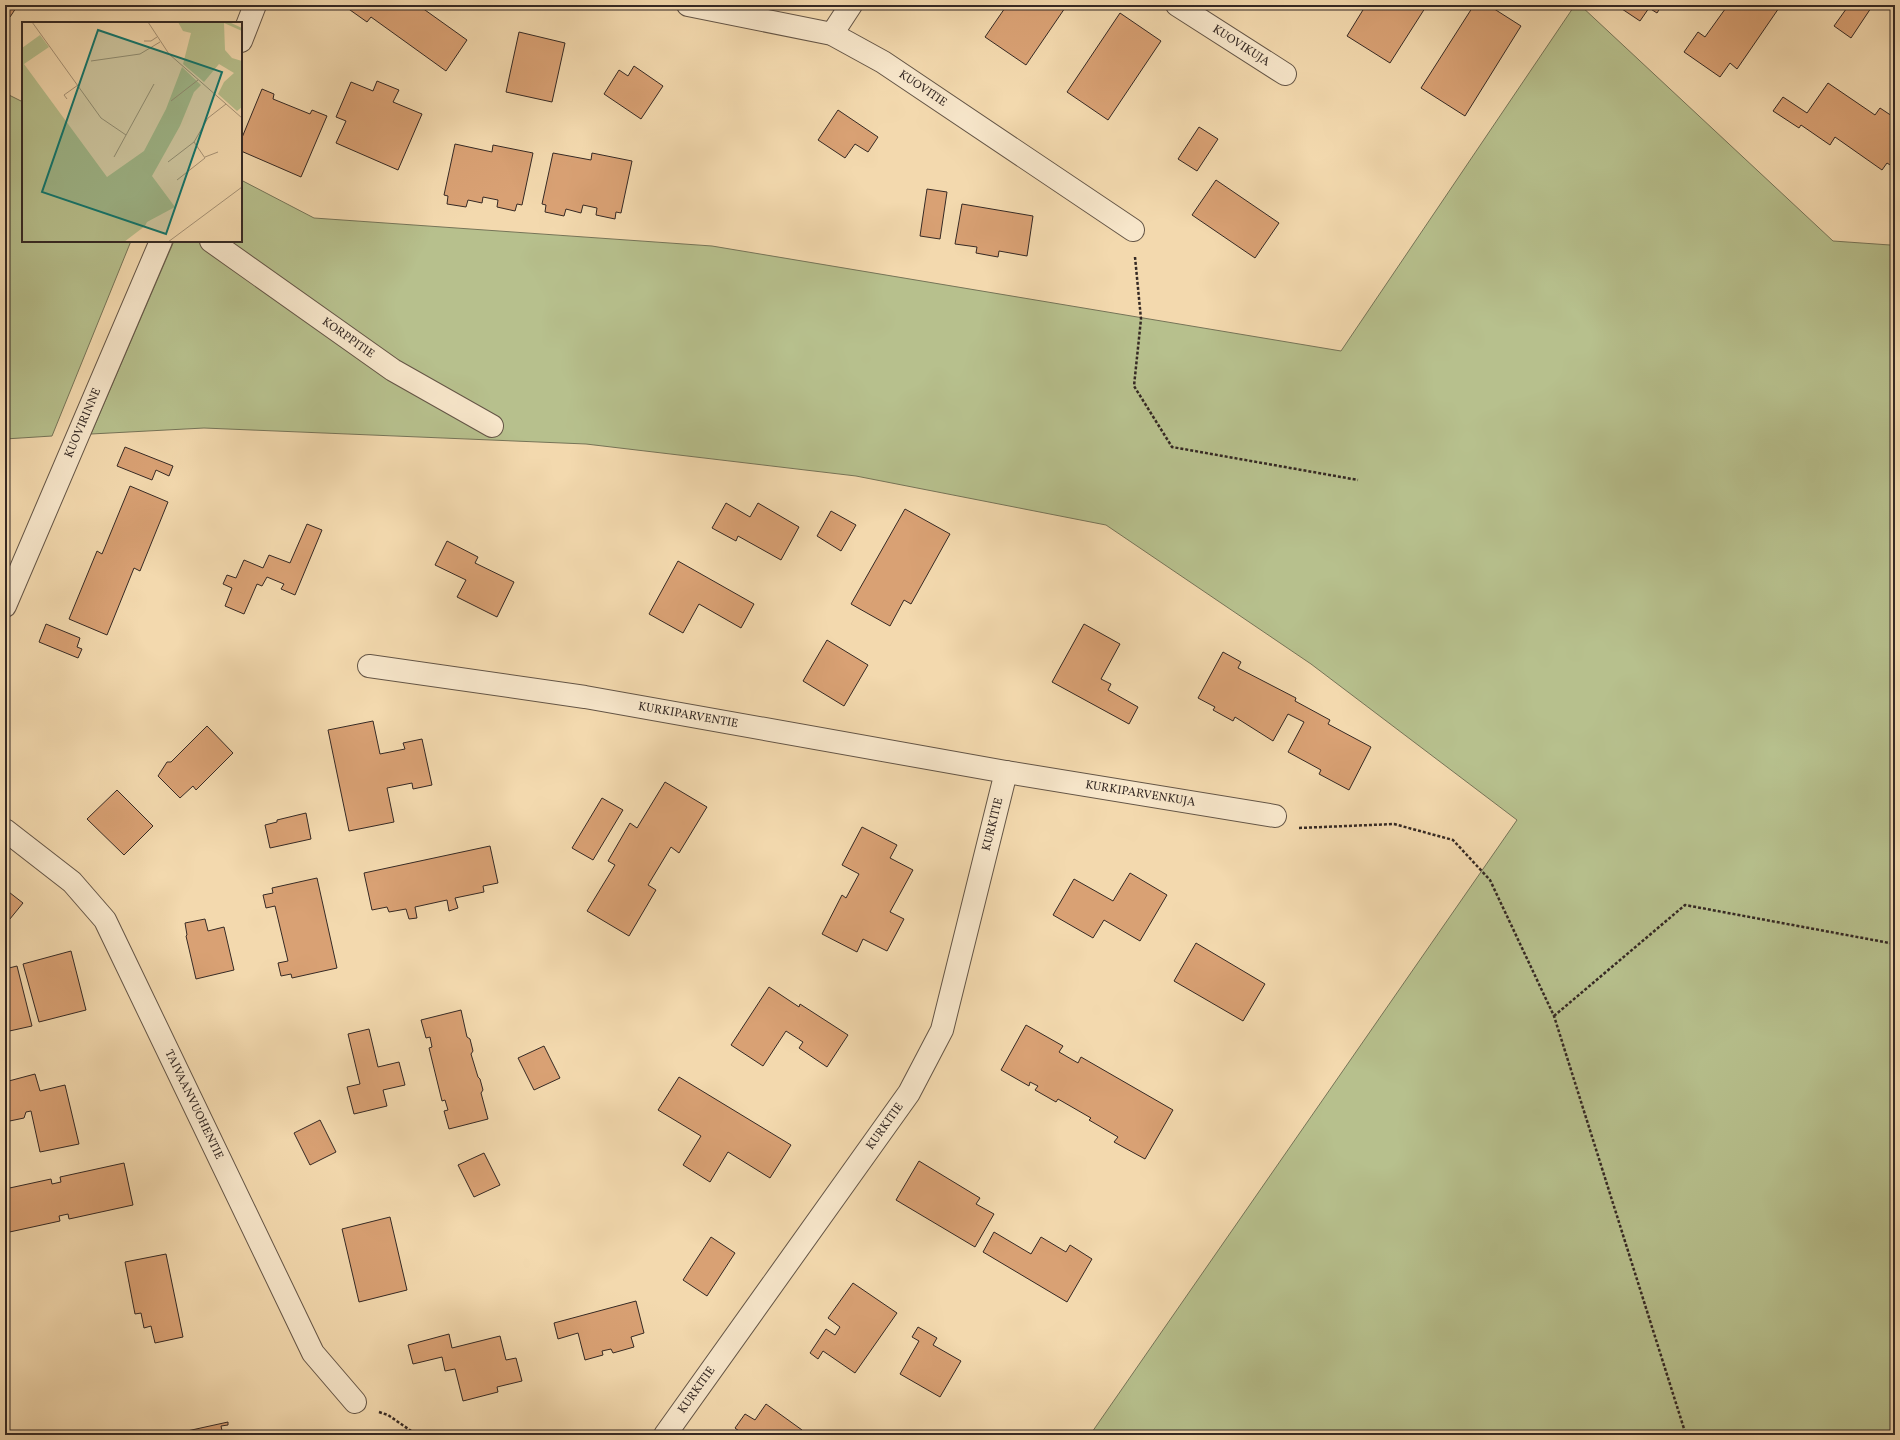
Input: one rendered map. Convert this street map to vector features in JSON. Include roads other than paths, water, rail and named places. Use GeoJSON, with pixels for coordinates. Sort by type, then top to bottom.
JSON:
{"type":"FeatureCollection","features":[{"type":"Feature","properties":{"kind":"street"},"geometry":{"type":"LineString","coordinates":[[242,39],[256,5]]}},
{"type":"Feature","properties":{"kind":"street","name":"KUOVITIE"},"geometry":{"type":"LineString","coordinates":[[688,5],[832,34],[883,62],[1133,230]]}},
{"type":"Feature","properties":{"kind":"street"},"geometry":{"type":"LineString","coordinates":[[832,34],[850,5]]}},
{"type":"Feature","properties":{"kind":"street","name":"KUOVIKUJA"},"geometry":{"type":"LineString","coordinates":[[1177,5],[1285,74]]}},
{"type":"Feature","properties":{"kind":"street","name":"KUOVIRINNE"},"geometry":{"type":"LineString","coordinates":[[5,606],[161,242]]}},
{"type":"Feature","properties":{"kind":"street","name":"KORPPITIE"},"geometry":{"type":"LineString","coordinates":[[212,242],[393,370],[492,426]]}},
{"type":"Feature","properties":{"kind":"street","name":"KURKIPARVENTIE"},"geometry":{"type":"LineString","coordinates":[[369,666],[585,696],[1006,772]]}},
{"type":"Feature","properties":{"kind":"street","name":"KURKIPARVENKUJA"},"geometry":{"type":"LineString","coordinates":[[1006,772],[1275,816]]}},
{"type":"Feature","properties":{"kind":"street","name":"KURKITIE"},"geometry":{"type":"LineString","coordinates":[[665,1435],[909,1093],[942,1030],[1006,772]]}},
{"type":"Feature","properties":{"kind":"street","name":"TAIVAANVUOHENTIE"},"geometry":{"type":"LineString","coordinates":[[5,830],[72,882],[105,920],[313,1353],[355,1402]]}}]}
